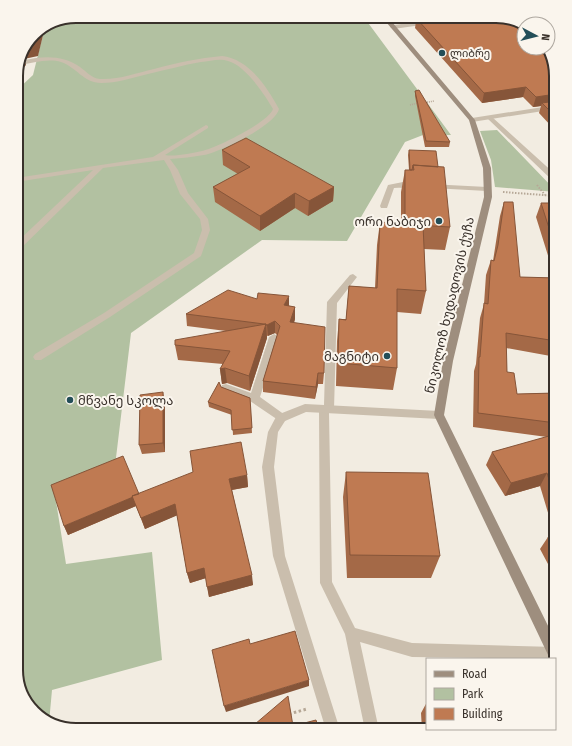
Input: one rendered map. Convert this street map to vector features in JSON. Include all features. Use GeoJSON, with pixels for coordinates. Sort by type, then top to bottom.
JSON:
{"type":"FeatureCollection","features":[{"type":"Feature","properties":{"kind":"main road","name":"ნიკოლოზ ხუდადოვის ქუჩა"},"geometry":{"type":"LineString","coordinates":[[390,23],[472,120],[487,168],[488,198],[448,361],[439,415]]}},
{"type":"Feature","properties":{"kind":"main road"},"geometry":{"type":"LineString","coordinates":[[439,415],[549,643]]}},
{"type":"Feature","properties":{"kind":"street"},"geometry":{"type":"LineString","coordinates":[[393,27],[430,23]]}},
{"type":"Feature","properties":{"kind":"street"},"geometry":{"type":"LineString","coordinates":[[23,179],[101,166],[204,153],[236,140],[269,119],[275,113],[276,108],[246,69],[229,59],[209,59],[114,81],[88,78],[77,68],[62,60],[38,59],[25,62]]}},
{"type":"Feature","properties":{"kind":"street"},"geometry":{"type":"LineString","coordinates":[[472,120],[549,108]]}},
{"type":"Feature","properties":{"kind":"street"},"geometry":{"type":"LineString","coordinates":[[490,118],[549,173]]}},
{"type":"Feature","properties":{"kind":"street"},"geometry":{"type":"LineString","coordinates":[[152,159],[206,127]]}},
{"type":"Feature","properties":{"kind":"street"},"geometry":{"type":"LineString","coordinates":[[38,357],[107,315],[198,254],[206,230],[204,219],[184,194],[174,170],[165,158]]}},
{"type":"Feature","properties":{"kind":"street"},"geometry":{"type":"LineString","coordinates":[[23,241],[101,166]]}},
{"type":"Feature","properties":{"kind":"street"},"geometry":{"type":"LineString","coordinates":[[384,206],[391,187],[403,184],[487,189]]}},
{"type":"Feature","properties":{"kind":"street"},"geometry":{"type":"LineString","coordinates":[[353,277],[332,302],[326,409],[326,583],[351,633],[370,723]]}},
{"type":"Feature","properties":{"kind":"street"},"geometry":{"type":"LineString","coordinates":[[254,398],[274,337]]}},
{"type":"Feature","properties":{"kind":"street"},"geometry":{"type":"LineString","coordinates":[[226,388],[254,398],[281,418]]}},
{"type":"Feature","properties":{"kind":"street"},"geometry":{"type":"LineString","coordinates":[[330,723],[279,556],[268,467],[273,432],[281,418],[305,408],[439,415]]}},
{"type":"Feature","properties":{"kind":"street"},"geometry":{"type":"LineString","coordinates":[[351,633],[412,650],[549,655]]}},
{"type":"Feature","properties":{"kind":"path"},"geometry":{"type":"LineString","coordinates":[[410,104],[434,101]]}},
{"type":"Feature","properties":{"kind":"path"},"geometry":{"type":"LineString","coordinates":[[501,192],[549,195]]}},
{"type":"Feature","properties":{"kind":"path"},"geometry":{"type":"LineString","coordinates":[[288,715],[325,704]]}},
{"type":"Feature","properties":{"kind":"green space","name":"მწვანე სკოლა"},"geometry":{"type":"Polygon","coordinates":[[[69,23],[368,23],[451,135],[423,135],[405,142],[347,241],[262,240],[131,333],[115,466],[55,495],[66,564],[152,552],[162,660],[52,690],[50,716],[38,708],[28,694],[24,681],[23,670],[23,84],[33,75],[43,34],[49,30],[69,23]]]}},
{"type":"Feature","properties":{"kind":"green space"},"geometry":{"type":"Polygon","coordinates":[[[497,130],[549,184],[549,191],[495,187],[491,160],[480,131],[497,130]]]}},
{"type":"Feature","properties":{"kind":"building"},"geometry":{"type":"Polygon","coordinates":[[[421,23],[500,23],[516,27],[516,56],[545,56],[549,69],[549,95],[536,97],[526,87],[484,93],[421,23]]]}},
{"type":"Feature","properties":{"kind":"building"},"geometry":{"type":"Polygon","coordinates":[[[419,90],[450,142],[426,141],[415,91],[419,90]]]}},
{"type":"Feature","properties":{"kind":"building"},"geometry":{"type":"Polygon","coordinates":[[[549,102],[549,110],[542,103],[549,102]]]}},
{"type":"Feature","properties":{"kind":"building"},"geometry":{"type":"Polygon","coordinates":[[[246,138],[334,187],[309,201],[295,193],[260,216],[213,187],[250,167],[222,150],[246,138]]]}},
{"type":"Feature","properties":{"kind":"building"},"geometry":{"type":"Polygon","coordinates":[[[409,150],[436,151],[438,167],[413,165],[412,170],[410,170],[409,150]]]}},
{"type":"Feature","properties":{"kind":"building"},"geometry":{"type":"Polygon","coordinates":[[[413,165],[444,167],[450,227],[423,225],[426,291],[397,289],[397,368],[338,363],[339,319],[346,320],[349,286],[377,288],[380,222],[405,224],[405,170],[414,170],[413,165]]]}},
{"type":"Feature","properties":{"kind":"building"},"geometry":{"type":"Polygon","coordinates":[[[504,202],[513,202],[520,277],[549,278],[549,340],[506,333],[507,372],[514,373],[517,394],[549,393],[549,422],[478,413],[479,357],[484,303],[488,304],[491,260],[494,261],[498,245],[504,202]]]}},
{"type":"Feature","properties":{"kind":"building"},"geometry":{"type":"Polygon","coordinates":[[[541,203],[549,203],[549,228],[541,203]]]}},
{"type":"Feature","properties":{"kind":"building"},"geometry":{"type":"Polygon","coordinates":[[[228,290],[257,299],[258,293],[289,296],[284,305],[295,307],[290,322],[325,327],[324,373],[318,373],[316,387],[263,381],[280,326],[275,321],[266,325],[186,314],[228,290]]]}},
{"type":"Feature","properties":{"kind":"building"},"geometry":{"type":"Polygon","coordinates":[[[266,324],[249,376],[225,368],[220,369],[230,351],[175,345],[175,340],[266,324]]]}},
{"type":"Feature","properties":{"kind":"building"},"geometry":{"type":"Polygon","coordinates":[[[219,382],[221,387],[250,398],[252,428],[232,430],[231,410],[208,402],[219,382]]]}},
{"type":"Feature","properties":{"kind":"building"},"geometry":{"type":"Polygon","coordinates":[[[163,392],[163,443],[139,445],[140,395],[163,392]]]}},
{"type":"Feature","properties":{"kind":"building"},"geometry":{"type":"Polygon","coordinates":[[[549,436],[549,479],[547,473],[511,483],[492,452],[549,436]]]}},
{"type":"Feature","properties":{"kind":"building"},"geometry":{"type":"Polygon","coordinates":[[[241,442],[247,475],[229,479],[252,575],[207,587],[204,568],[187,573],[175,504],[141,518],[132,496],[193,472],[190,451],[241,442]]]}},
{"type":"Feature","properties":{"kind":"building"},"geometry":{"type":"Polygon","coordinates":[[[123,456],[139,494],[64,526],[51,485],[123,456]]]}},
{"type":"Feature","properties":{"kind":"building"},"geometry":{"type":"Polygon","coordinates":[[[346,472],[428,473],[440,556],[350,555],[346,472]]]}},
{"type":"Feature","properties":{"kind":"building"},"geometry":{"type":"Polygon","coordinates":[[[295,631],[309,680],[224,706],[212,650],[249,639],[250,644],[295,631]]]}},
{"type":"Feature","properties":{"kind":"building"},"geometry":{"type":"Polygon","coordinates":[[[288,696],[292,723],[256,723],[288,696]]]}},
{"type":"Feature","properties":{"kind":"building"},"geometry":{"type":"Polygon","coordinates":[[[316,720],[317,723],[304,723],[316,720]]]}},
{"type":"Feature","properties":{"kind":"place","name":"ლიბრე"},"geometry":{"type":"Point","coordinates":[442,53]}},
{"type":"Feature","properties":{"kind":"place","name":"ორი ნაბიჯი"},"geometry":{"type":"Point","coordinates":[439,221]}},
{"type":"Feature","properties":{"kind":"place","name":"მაგნიტი"},"geometry":{"type":"Point","coordinates":[387,356]}},
{"type":"Feature","properties":{"kind":"place","name":"მწვანე სკოლა"},"geometry":{"type":"Point","coordinates":[70,400]}}]}
